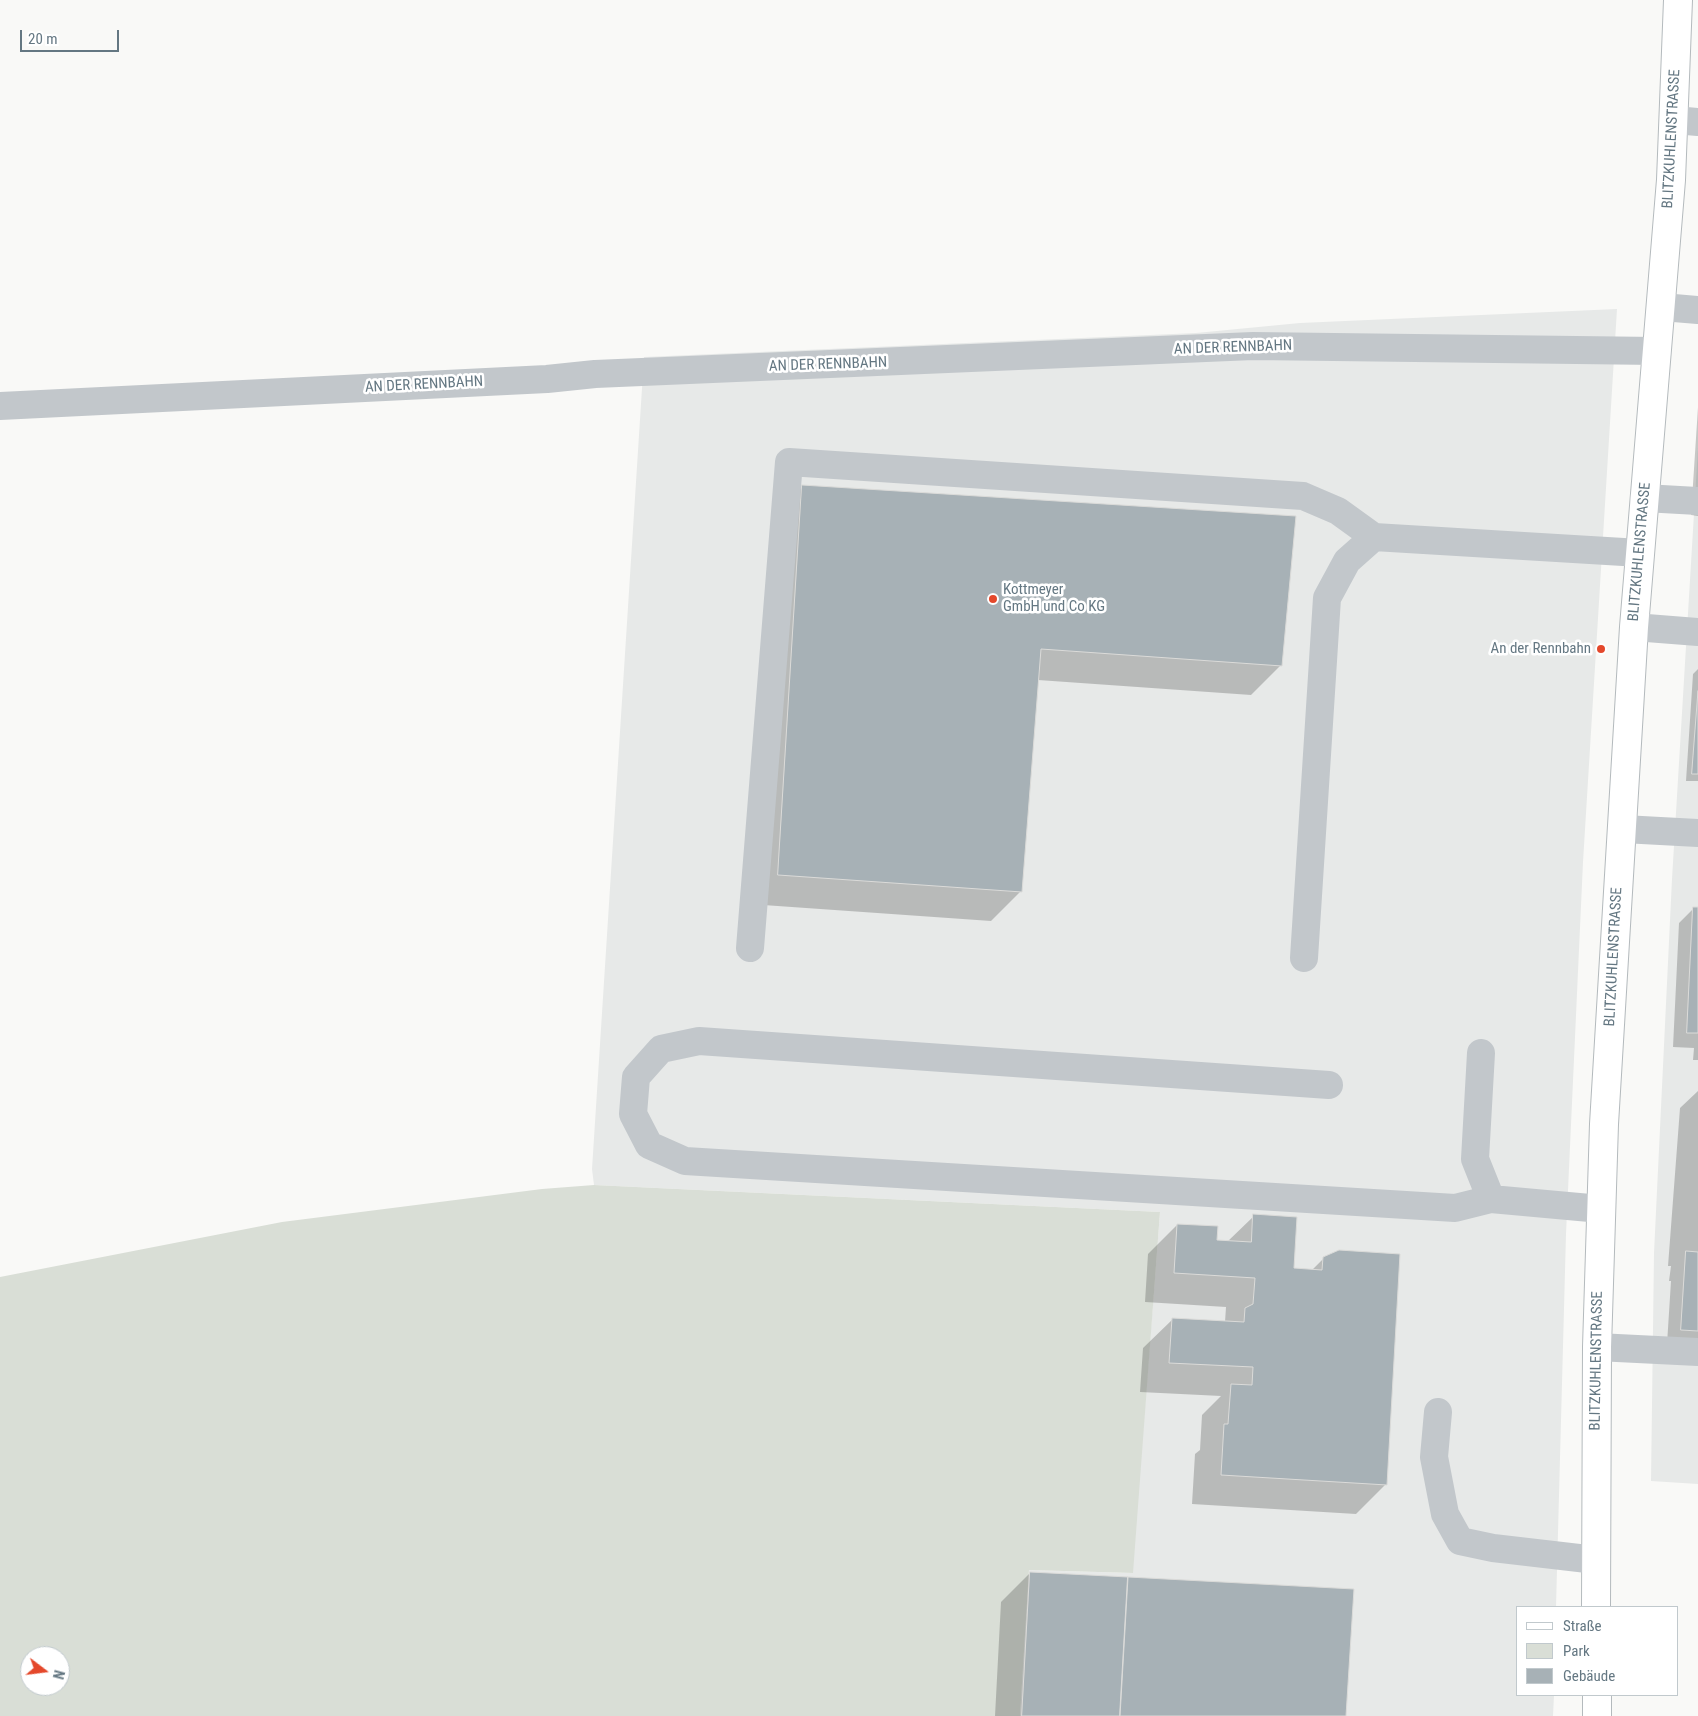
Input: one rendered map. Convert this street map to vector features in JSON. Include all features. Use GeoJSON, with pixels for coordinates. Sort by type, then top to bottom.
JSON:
{"type":"FeatureCollection","features":[{"type":"Feature","properties":{"kind":"main road","name":"BLITZKUHLENSTRASSE"},"geometry":{"type":"LineString","coordinates":[[1596,1606],[1597,1347],[1601,1209],[1634,627],[1644,498],[1662,307],[1686,121],[1678,0]]}},
{"type":"Feature","properties":{"kind":"main road"},"geometry":{"type":"LineString","coordinates":[[1597,1696],[1597,1716]]}},
{"type":"Feature","properties":{"kind":"lane"},"geometry":{"type":"LineString","coordinates":[[1662,307],[1698,310]]}},
{"type":"Feature","properties":{"kind":"lane","name":"AN DER RENNBAHN"},"geometry":{"type":"LineString","coordinates":[[0,406],[547,379],[595,374],[1253,346],[1658,351]]}},
{"type":"Feature","properties":{"kind":"lane"},"geometry":{"type":"LineString","coordinates":[[750,948],[789,462],[1303,496],[1338,511],[1374,537],[1640,553]]}},
{"type":"Feature","properties":{"kind":"lane"},"geometry":{"type":"LineString","coordinates":[[1644,498],[1698,500]]}},
{"type":"Feature","properties":{"kind":"lane"},"geometry":{"type":"LineString","coordinates":[[1304,958],[1327,598],[1347,561],[1374,537]]}},
{"type":"Feature","properties":{"kind":"lane"},"geometry":{"type":"LineString","coordinates":[[1634,627],[1698,632]]}},
{"type":"Feature","properties":{"kind":"lane"},"geometry":{"type":"LineString","coordinates":[[1622,829],[1698,833]]}},
{"type":"Feature","properties":{"kind":"lane"},"geometry":{"type":"LineString","coordinates":[[1329,1085],[698,1041],[661,1049],[636,1077],[633,1114],[649,1145],[685,1162],[1213,1192],[1455,1208],[1491,1199],[1601,1209]]}},
{"type":"Feature","properties":{"kind":"lane"},"geometry":{"type":"LineString","coordinates":[[1481,1053],[1475,1159],[1491,1199]]}},
{"type":"Feature","properties":{"kind":"lane"},"geometry":{"type":"LineString","coordinates":[[1597,1347],[1698,1352]]}},
{"type":"Feature","properties":{"kind":"lane"},"geometry":{"type":"LineString","coordinates":[[1438,1412],[1434,1458],[1445,1514],[1460,1541],[1493,1548],[1596,1560]]}},
{"type":"Feature","properties":{"kind":"shaded area"},"geometry":{"type":"Polygon","coordinates":[[[1617,309],[1583,862],[1566,1234],[1556,1606],[1516,1606],[1516,1696],[1554,1696],[1553,1716],[1020,1716],[1029,1570],[1132,1573],[1160,1212],[594,1185],[592,1169],[644,357],[1196,333],[1300,323],[1617,309]]]}},
{"type":"Feature","properties":{"kind":"shaded area"},"geometry":{"type":"Polygon","coordinates":[[[1698,447],[1698,1484],[1651,1481],[1654,1253],[1672,879],[1698,447]]]}},
{"type":"Feature","properties":{"kind":"green space"},"geometry":{"type":"Polygon","coordinates":[[[594,1185],[1160,1212],[1133,1573],[1029,1570],[1020,1716],[0,1716],[0,1277],[282,1222],[542,1189],[594,1185]]]}},
{"type":"Feature","properties":{"kind":"building"},"geometry":{"type":"Polygon","coordinates":[[[802,485],[1296,516],[1282,666],[1041,649],[1022,892],[778,875],[802,485]]]}},
{"type":"Feature","properties":{"kind":"building"},"geometry":{"type":"Polygon","coordinates":[[[1698,691],[1698,774],[1692,774],[1698,691]]]}},
{"type":"Feature","properties":{"kind":"building"},"geometry":{"type":"Polygon","coordinates":[[[1693,907],[1698,907],[1698,1033],[1687,1033],[1693,907]]]}},
{"type":"Feature","properties":{"kind":"building"},"geometry":{"type":"Polygon","coordinates":[[[1253,1214],[1297,1217],[1294,1268],[1322,1270],[1323,1257],[1339,1250],[1400,1254],[1387,1485],[1221,1475],[1224,1424],[1228,1424],[1231,1384],[1252,1385],[1253,1367],[1169,1363],[1172,1318],[1244,1322],[1245,1308],[1253,1304],[1255,1278],[1174,1273],[1177,1224],[1218,1226],[1217,1240],[1251,1242],[1253,1214]]]}},
{"type":"Feature","properties":{"kind":"building"},"geometry":{"type":"Polygon","coordinates":[[[1686,1251],[1698,1252],[1698,1331],[1681,1330],[1686,1251]]]}},
{"type":"Feature","properties":{"kind":"building"},"geometry":{"type":"Polygon","coordinates":[[[1030,1572],[1128,1577],[1120,1716],[1022,1716],[1030,1572]]]}},
{"type":"Feature","properties":{"kind":"building"},"geometry":{"type":"Polygon","coordinates":[[[1128,1577],[1354,1589],[1346,1716],[1120,1716],[1128,1577]]]}},
{"type":"Feature","properties":{"kind":"place","name":"Kottmeyer GmbH und Co KG"},"geometry":{"type":"Point","coordinates":[993,599]}},
{"type":"Feature","properties":{"kind":"place","name":"An der Rennbahn"},"geometry":{"type":"Point","coordinates":[1601,649]}}]}
